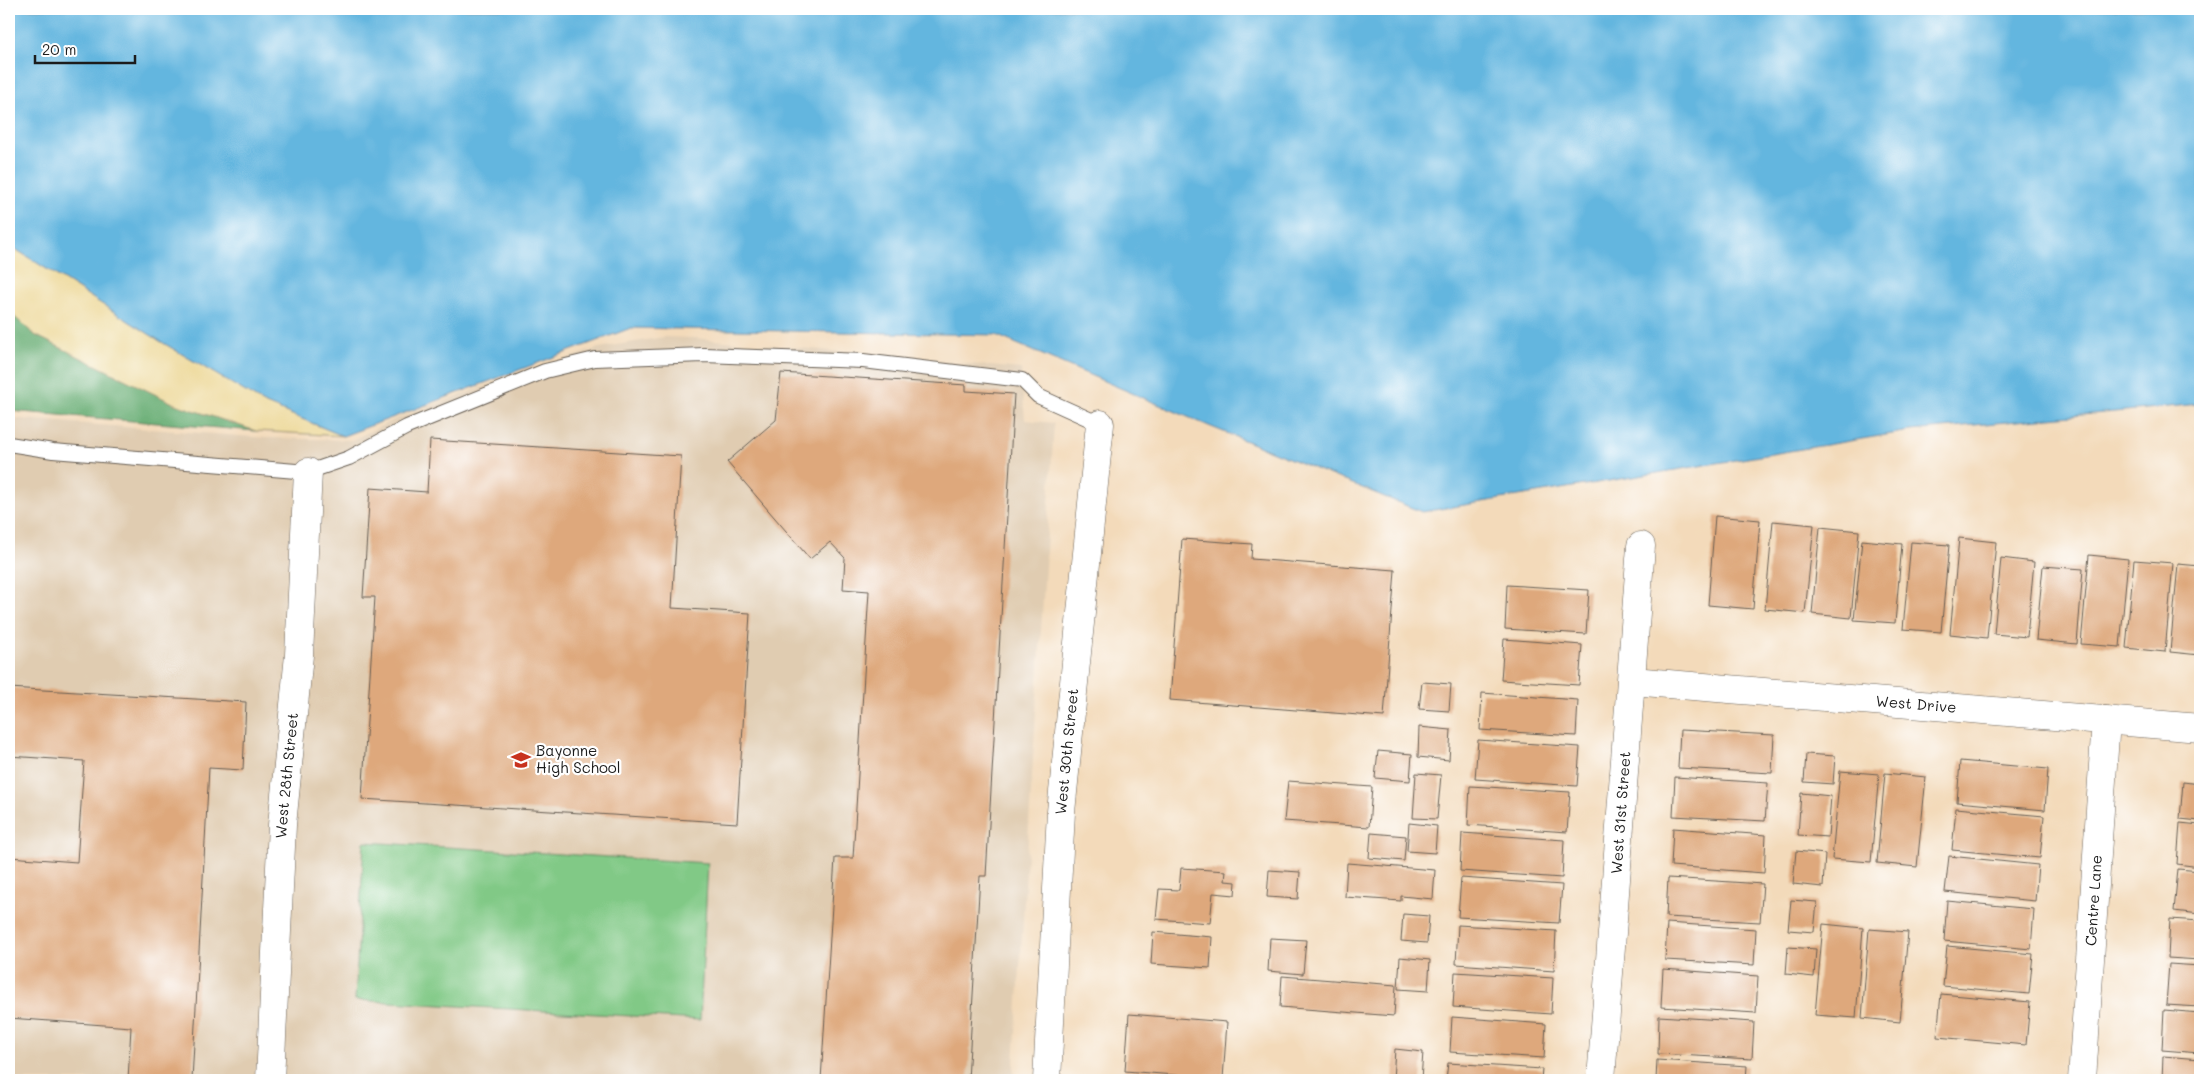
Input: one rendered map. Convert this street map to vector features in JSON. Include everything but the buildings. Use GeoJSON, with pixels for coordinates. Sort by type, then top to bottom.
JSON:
{"type":"FeatureCollection","features":[{"type":"Feature","properties":{"kind":"street","name":"West 30th Street"},"geometry":{"type":"LineString","coordinates":[[1047,1080],[1061,812],[1100,424]]}},
{"type":"Feature","properties":{"kind":"street","name":"West 28th Street"},"geometry":{"type":"LineString","coordinates":[[270,1080],[282,825],[298,655],[308,472]]}},
{"type":"Feature","properties":{"kind":"street","name":"West 31st Street"},"geometry":{"type":"LineString","coordinates":[[1601,1080],[1641,546]]}},
{"type":"Feature","properties":{"kind":"street","name":"West Drive"},"geometry":{"type":"LineString","coordinates":[[1632,682],[2200,728]]}},
{"type":"Feature","properties":{"kind":"street","name":"Centre Lane"},"geometry":{"type":"LineString","coordinates":[[2082,1080],[2106,720]]}},
{"type":"Feature","properties":{"kind":"lane"},"geometry":{"type":"LineString","coordinates":[[9,444],[53,451],[308,472],[349,458],[407,427],[545,372],[595,359],[704,355],[863,361],[1022,380],[1038,396],[1100,424]]}},
{"type":"Feature","properties":{"kind":"shaded area","name":"Bayonne High School"},"geometry":{"type":"Polygon","coordinates":[[[664,337],[694,338],[1021,369],[1025,420],[1054,423],[1013,1080],[9,1080],[9,418],[265,438],[352,440],[398,418],[510,377],[599,348],[664,337]]]}},
{"type":"Feature","properties":{"kind":"green space"},"geometry":{"type":"Polygon","coordinates":[[[9,312],[35,335],[175,404],[256,431],[9,411],[9,312]]]}},
{"type":"Feature","properties":{"kind":"green space"},"geometry":{"type":"Polygon","coordinates":[[[364,842],[708,863],[700,1020],[355,1000],[364,842]]]}},
{"type":"Feature","properties":{"kind":"sand"},"geometry":{"type":"Polygon","coordinates":[[[9,245],[160,341],[266,404],[343,436],[256,431],[175,404],[35,335],[9,312],[9,245]]]}},
{"type":"Feature","properties":{"kind":"water"},"geometry":{"type":"Polygon","coordinates":[[[9,9],[2200,9],[2200,404],[1910,431],[1422,512],[1209,426],[996,335],[631,328],[343,436],[266,404],[160,341],[9,245],[9,9]]]}},
{"type":"Feature","properties":{"kind":"place","name":"Bayonne High School"},"geometry":{"type":"Point","coordinates":[521,760]}}]}
